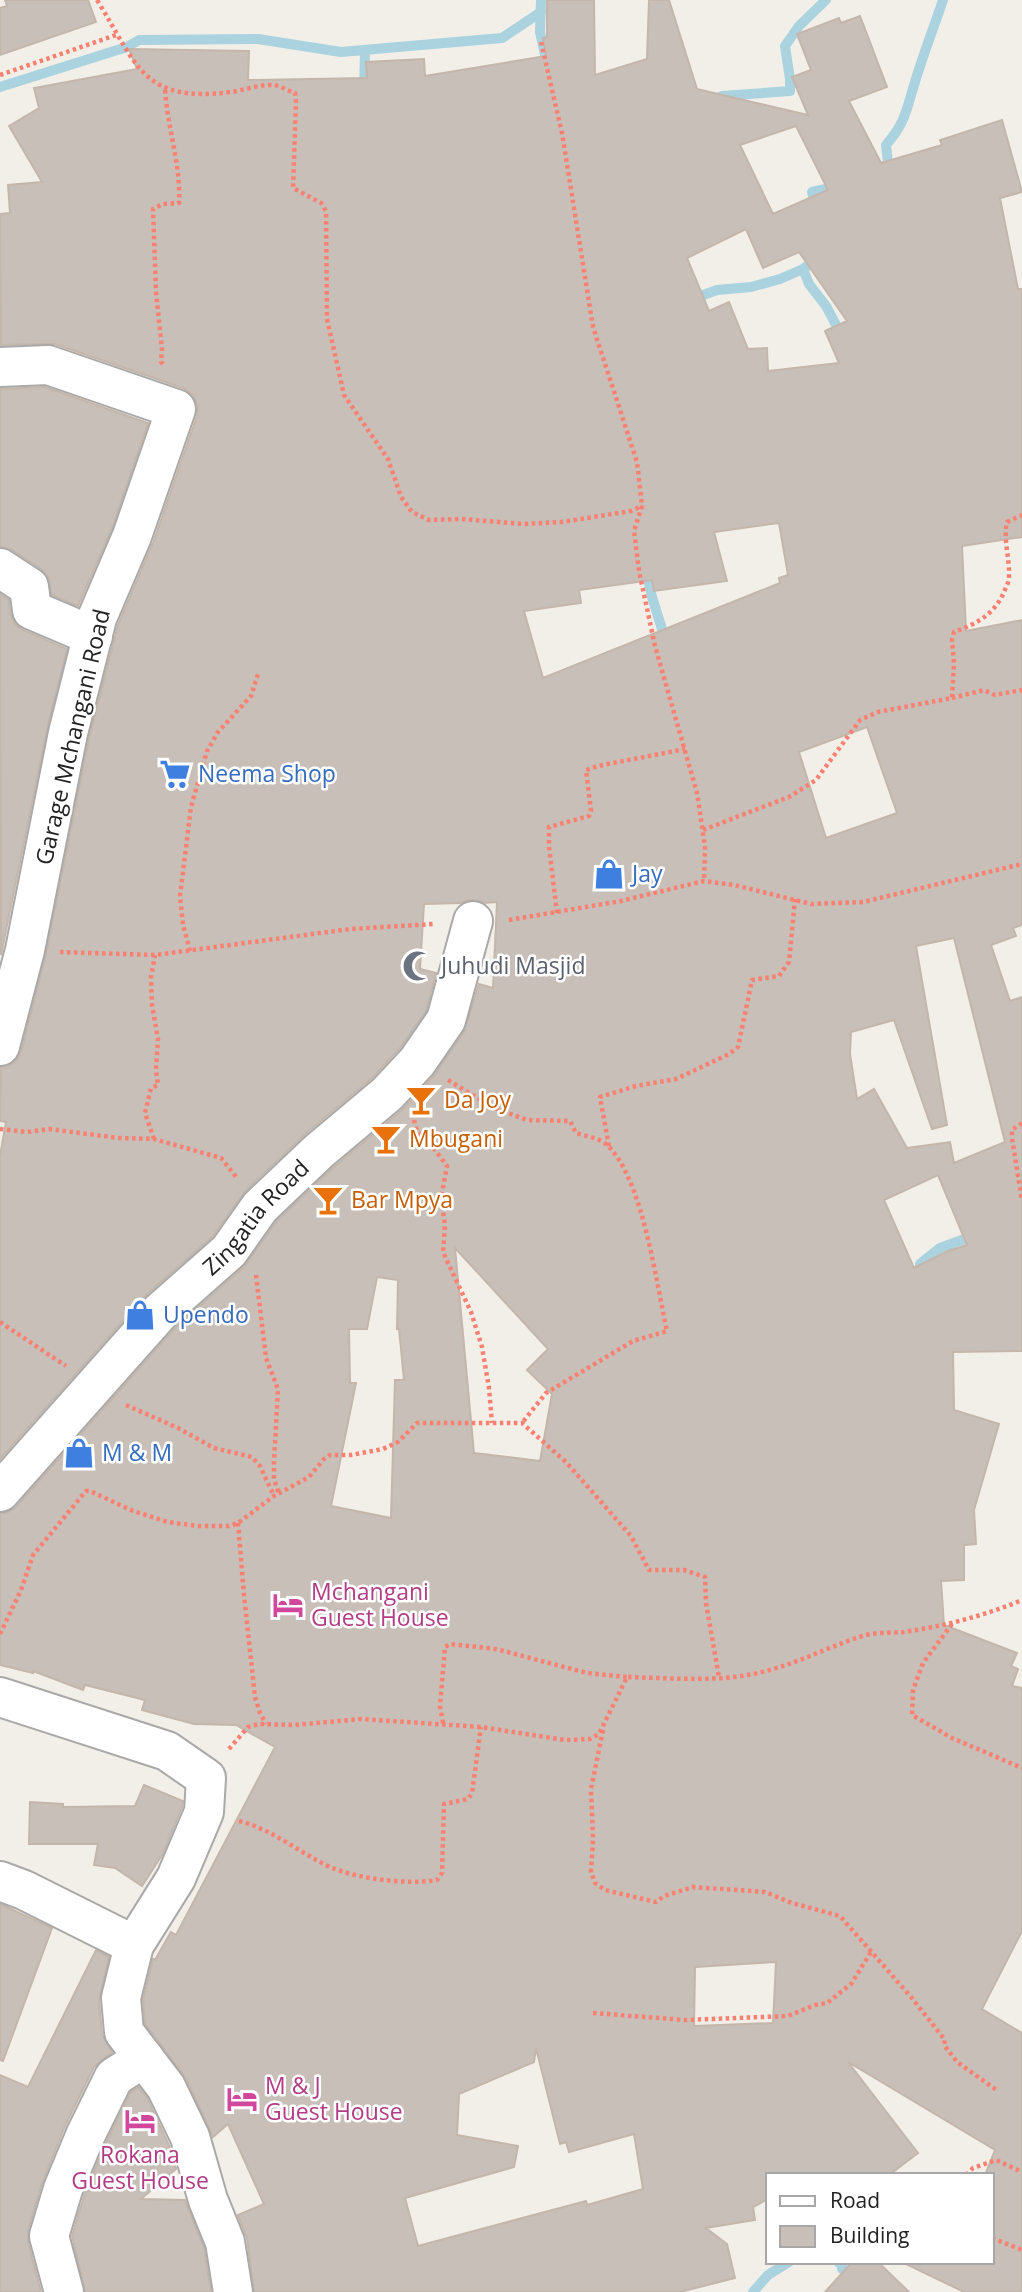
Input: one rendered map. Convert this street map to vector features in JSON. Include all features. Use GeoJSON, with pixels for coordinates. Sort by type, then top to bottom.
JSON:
{"type":"FeatureCollection","features":[{"type":"Feature","properties":{"kind":"street"},"geometry":{"type":"LineString","coordinates":[[0,367],[48,365],[176,410]]}},
{"type":"Feature","properties":{"kind":"street","name":"Garage Mchangani Road"},"geometry":{"type":"LineString","coordinates":[[0,1046],[14,967],[97,618],[132,536],[176,410]]}},
{"type":"Feature","properties":{"kind":"street"},"geometry":{"type":"LineString","coordinates":[[0,568],[29,587],[33,610],[93,636]]}},
{"type":"Feature","properties":{"kind":"street","name":"Zingatia Road"},"geometry":{"type":"LineString","coordinates":[[0,1492],[161,1311],[229,1251],[256,1214],[319,1151],[387,1094],[417,1062],[446,1020],[473,921]]}},
{"type":"Feature","properties":{"kind":"street"},"geometry":{"type":"LineString","coordinates":[[0,1697],[167,1751],[205,1795],[176,1878],[134,1945],[121,1998],[124,2032],[166,2087],[190,2137],[208,2200],[225,2242],[233,2292]]}},
{"type":"Feature","properties":{"kind":"street"},"geometry":{"type":"LineString","coordinates":[[0,1881],[24,1890],[134,1945]]}},
{"type":"Feature","properties":{"kind":"street"},"geometry":{"type":"LineString","coordinates":[[64,2292],[49,2236],[63,2189],[114,2077],[144,2058]]}},
{"type":"Feature","properties":{"kind":"path"},"geometry":{"type":"LineString","coordinates":[[97,0],[117,35],[150,80],[165,88],[199,95],[275,85],[295,93],[293,188],[321,203],[326,211],[327,319],[344,395],[388,458],[401,497],[411,512],[429,520],[462,519],[523,524],[562,522],[631,511],[642,506]]}},
{"type":"Feature","properties":{"kind":"path"},"geometry":{"type":"LineString","coordinates":[[0,75],[117,35]]}},
{"type":"Feature","properties":{"kind":"path"},"geometry":{"type":"LineString","coordinates":[[541,42],[562,133],[593,327],[637,462],[642,506],[634,531],[641,584],[655,646],[685,749],[703,830],[704,881]]}},
{"type":"Feature","properties":{"kind":"path"},"geometry":{"type":"LineString","coordinates":[[165,88],[166,110],[180,180],[179,203],[163,204],[153,209],[154,248],[161,362],[180,374],[183,382],[176,410]]}},
{"type":"Feature","properties":{"kind":"path"},"geometry":{"type":"LineString","coordinates":[[952,698],[954,632],[991,613],[1000,600],[1009,579],[1004,533],[1007,522],[1022,515]]}},
{"type":"Feature","properties":{"kind":"path"},"geometry":{"type":"LineString","coordinates":[[191,950],[183,925],[180,896],[191,807],[207,751],[218,733],[251,696],[258,674]]}},
{"type":"Feature","properties":{"kind":"path"},"geometry":{"type":"LineString","coordinates":[[703,830],[789,797],[816,780],[860,720],[878,712],[984,690],[995,695],[1022,690]]}},
{"type":"Feature","properties":{"kind":"path"},"geometry":{"type":"LineString","coordinates":[[557,913],[549,827],[589,816],[591,811],[586,770],[685,749]]}},
{"type":"Feature","properties":{"kind":"path"},"geometry":{"type":"LineString","coordinates":[[14,967],[155,955],[350,929],[512,920],[621,901],[704,881],[734,885],[811,904],[863,902],[1022,864]]}},
{"type":"Feature","properties":{"kind":"path"},"geometry":{"type":"LineString","coordinates":[[522,1423],[547,1393],[633,1341],[667,1331],[640,1212],[622,1163],[610,1149],[600,1097],[636,1086],[676,1079],[729,1054],[738,1046],[752,980],[779,976],[789,962],[795,899]]}},
{"type":"Feature","properties":{"kind":"path"},"geometry":{"type":"LineString","coordinates":[[154,1139],[145,1113],[150,1088],[158,1084],[158,1039],[152,1005],[151,977],[155,955]]}},
{"type":"Feature","properties":{"kind":"path"},"geometry":{"type":"LineString","coordinates":[[417,1062],[495,1108],[527,1120],[570,1121],[576,1133],[604,1142],[622,1163]]}},
{"type":"Feature","properties":{"kind":"path"},"geometry":{"type":"LineString","coordinates":[[387,1094],[415,1120],[416,1131],[429,1142],[447,1166],[441,1199],[445,1225],[443,1252],[471,1312],[482,1347],[492,1423]]}},
{"type":"Feature","properties":{"kind":"path"},"geometry":{"type":"LineString","coordinates":[[1022,1124],[1012,1130],[1022,1201]]}},
{"type":"Feature","properties":{"kind":"path"},"geometry":{"type":"LineString","coordinates":[[0,1129],[27,1132],[49,1129],[119,1138],[154,1139],[221,1158],[256,1214],[259,1305],[266,1358],[278,1389],[274,1462],[276,1495]]}},
{"type":"Feature","properties":{"kind":"path"},"geometry":{"type":"LineString","coordinates":[[0,1322],[125,1405],[178,1428],[214,1448],[252,1457],[276,1495]]}},
{"type":"Feature","properties":{"kind":"path"},"geometry":{"type":"LineString","coordinates":[[0,1634],[21,1590],[33,1555],[86,1491],[168,1522],[229,1526],[238,1523],[276,1495],[309,1477],[330,1455],[351,1455],[383,1449],[398,1442],[417,1423],[522,1423],[566,1462],[631,1536],[649,1570],[684,1570],[705,1577],[719,1678]]}},
{"type":"Feature","properties":{"kind":"path"},"geometry":{"type":"LineString","coordinates":[[238,1523],[255,1697],[265,1724]]}},
{"type":"Feature","properties":{"kind":"path"},"geometry":{"type":"LineString","coordinates":[[443,1724],[440,1698],[445,1647],[450,1644],[496,1649],[587,1673],[627,1677],[719,1678],[763,1672],[868,1634],[902,1632],[952,1623],[1022,1600]]}},
{"type":"Feature","properties":{"kind":"path"},"geometry":{"type":"LineString","coordinates":[[952,1623],[923,1664],[913,1690],[912,1715],[952,1738],[1022,1768]]}},
{"type":"Feature","properties":{"kind":"path"},"geometry":{"type":"LineString","coordinates":[[481,1727],[472,1793],[468,1799],[444,1804],[442,1873],[437,1880],[424,1882],[356,1875],[331,1867],[205,1795],[237,1738],[248,1727],[361,1718],[481,1727],[565,1740],[590,1740],[599,1734],[627,1677]]}},
{"type":"Feature","properties":{"kind":"path"},"geometry":{"type":"LineString","coordinates":[[606,1720],[590,1789],[593,1839],[591,1872],[595,1883],[605,1890],[649,1902],[656,1902],[664,1896],[693,1887],[765,1892],[792,1903],[840,1916],[928,2018],[957,2062],[998,2091]]}},
{"type":"Feature","properties":{"kind":"path"},"geometry":{"type":"LineString","coordinates":[[593,2013],[684,2020],[788,2016],[827,2003],[851,1984],[871,1952]]}},
{"type":"Feature","properties":{"kind":"path"},"geometry":{"type":"LineString","coordinates":[[968,2173],[973,2168],[996,2160],[1022,2172]]}},
{"type":"Feature","properties":{"kind":"path"},"geometry":{"type":"LineString","coordinates":[[994,2239],[1022,2250]]}},
{"type":"Feature","properties":{"kind":"building"},"geometry":{"type":"Polygon","coordinates":[[[5,0],[88,0],[96,22],[0,55],[0,8],[7,6],[5,0]]]}},
{"type":"Feature","properties":{"kind":"building"},"geometry":{"type":"Polygon","coordinates":[[[547,0],[594,0],[595,75],[647,59],[649,0],[669,0],[697,89],[808,115],[792,77],[811,70],[797,34],[839,18],[841,23],[860,16],[887,87],[849,101],[881,163],[942,145],[940,140],[1002,120],[1022,192],[1000,198],[1018,289],[1022,289],[1022,537],[962,546],[966,631],[1022,620],[1022,925],[1013,928],[1016,936],[991,945],[1010,1001],[1022,997],[1022,1351],[953,1352],[954,1410],[999,1424],[974,1510],[976,1544],[964,1545],[964,1580],[941,1581],[944,1625],[1017,1653],[1011,1666],[1018,1669],[1012,1686],[1022,1688],[1022,1931],[982,2009],[1022,2033],[1022,2292],[964,2292],[906,2264],[994,2264],[994,2173],[986,2173],[995,2150],[848,2062],[918,2153],[892,2173],[766,2173],[766,2200],[753,2207],[755,2220],[706,2228],[727,2244],[735,2278],[680,2292],[254,2292],[247,2238],[238,2215],[264,2204],[228,2124],[213,2137],[186,2078],[145,2024],[143,2000],[153,1959],[155,1960],[171,1932],[176,1935],[275,1747],[236,1725],[194,1724],[142,1710],[145,1700],[85,1685],[83,1690],[33,1671],[0,1665],[0,1513],[16,1507],[176,1327],[244,1267],[277,1221],[334,1167],[401,1111],[433,1077],[464,1032],[479,984],[493,988],[497,902],[468,900],[461,903],[424,904],[420,969],[436,973],[426,1011],[400,1048],[372,1078],[305,1134],[245,1191],[213,1236],[145,1296],[0,1459],[0,1156],[6,1122],[0,1121],[1,1067],[15,1062],[21,1052],[46,954],[89,738],[118,625],[153,543],[197,416],[198,406],[193,395],[183,388],[55,344],[1,345],[0,214],[10,213],[8,185],[42,182],[9,126],[39,108],[34,88],[137,69],[129,49],[249,51],[248,80],[367,78],[366,62],[424,59],[425,76],[546,56],[543,38],[547,37],[547,0]],[[796,126],[740,145],[773,214],[828,190],[796,126]],[[746,229],[687,258],[709,311],[729,302],[748,349],[767,348],[768,371],[839,363],[825,331],[847,321],[799,252],[763,268],[746,229]],[[779,523],[714,532],[727,581],[654,591],[652,580],[579,590],[581,603],[524,611],[543,678],[780,583],[779,578],[788,575],[779,523]],[[867,727],[799,752],[826,838],[897,813],[867,727]],[[954,938],[916,946],[947,1125],[932,1129],[894,1020],[851,1032],[850,1054],[857,1099],[874,1089],[907,1148],[950,1142],[954,1163],[1005,1142],[954,938]],[[938,1175],[884,1200],[914,1268],[967,1245],[938,1175]],[[455,1248],[474,1453],[540,1461],[552,1394],[527,1370],[548,1349],[455,1248]],[[377,1277],[367,1329],[349,1329],[350,1383],[356,1383],[331,1506],[391,1518],[395,1380],[404,1380],[397,1329],[398,1280],[377,1277]],[[776,1962],[695,1967],[694,2026],[773,2023],[776,1962]],[[536,2048],[534,2062],[459,2094],[457,2135],[518,2146],[514,2167],[405,2198],[418,2246],[586,2201],[587,2205],[643,2189],[634,2134],[569,2152],[566,2142],[560,2144],[536,2048]]]}},
{"type":"Feature","properties":{"kind":"building"},"geometry":{"type":"Polygon","coordinates":[[[45,387],[148,423],[112,528],[78,606],[52,595],[48,576],[41,569],[12,550],[0,546],[0,389],[45,387]]]}},
{"type":"Feature","properties":{"kind":"building"},"geometry":{"type":"Polygon","coordinates":[[[0,594],[9,600],[10,613],[15,624],[67,649],[47,729],[1,955],[0,594]]]}},
{"type":"Feature","properties":{"kind":"building"},"geometry":{"type":"Polygon","coordinates":[[[144,1785],[183,1801],[162,1855],[142,1886],[115,1868],[94,1865],[98,1844],[29,1844],[30,1802],[63,1804],[63,1807],[135,1806],[144,1785]]]}},
{"type":"Feature","properties":{"kind":"building"},"geometry":{"type":"Polygon","coordinates":[[[0,1904],[52,1928],[3,2061],[0,2060],[0,1904]]]}},
{"type":"Feature","properties":{"kind":"building"},"geometry":{"type":"Polygon","coordinates":[[[96,1950],[109,1957],[99,2000],[102,2035],[112,2052],[94,2067],[65,2126],[42,2183],[28,2230],[28,2242],[41,2292],[0,2292],[0,2075],[28,2087],[96,1950]]]}},
{"type":"Feature","properties":{"kind":"building"},"geometry":{"type":"Polygon","coordinates":[[[139,2087],[169,2145],[176,2169],[141,2199],[185,2200],[204,2248],[211,2292],[85,2292],[72,2236],[84,2196],[105,2145],[131,2092],[139,2087]]]}},
{"type":"Feature","properties":{"kind":"building"},"geometry":{"type":"Polygon","coordinates":[[[850,2264],[880,2264],[909,2292],[825,2292],[850,2264]]]}},
{"type":"Feature","properties":{"kind":"waterway"},"geometry":{"type":"LineString","coordinates":[[541,0],[540,32],[548,69]]}},
{"type":"Feature","properties":{"kind":"waterway"},"geometry":{"type":"LineString","coordinates":[[713,100],[722,96],[790,91],[785,46],[799,26],[826,0]]}},
{"type":"Feature","properties":{"kind":"waterway"},"geometry":{"type":"LineString","coordinates":[[887,172],[886,145],[905,115],[943,0]]}},
{"type":"Feature","properties":{"kind":"waterway"},"geometry":{"type":"LineString","coordinates":[[0,87],[127,47],[139,40],[258,39],[341,52],[502,38],[541,12]]}},
{"type":"Feature","properties":{"kind":"waterway"},"geometry":{"type":"LineString","coordinates":[[364,91],[365,50]]}},
{"type":"Feature","properties":{"kind":"waterway"},"geometry":{"type":"LineString","coordinates":[[816,208],[812,192],[839,186]]}},
{"type":"Feature","properties":{"kind":"waterway"},"geometry":{"type":"LineString","coordinates":[[692,299],[717,290],[751,287],[780,279],[803,269],[818,258]]}},
{"type":"Feature","properties":{"kind":"waterway"},"geometry":{"type":"LineString","coordinates":[[803,269],[809,284],[826,306],[843,338]]}},
{"type":"Feature","properties":{"kind":"waterway"},"geometry":{"type":"LineString","coordinates":[[646,569],[666,642]]}},
{"type":"Feature","properties":{"kind":"waterway"},"geometry":{"type":"LineString","coordinates":[[923,1276],[920,1264],[940,1248],[978,1234]]}},
{"type":"Feature","properties":{"kind":"waterway"},"geometry":{"type":"LineString","coordinates":[[753,2292],[768,2275],[786,2264]]}},
{"type":"Feature","properties":{"kind":"waterway"},"geometry":{"type":"LineString","coordinates":[[841,2264],[842,2269]]}},
{"type":"Feature","properties":{"kind":"place","name":"Neema Shop"},"geometry":{"type":"Point","coordinates":[175,774]}},
{"type":"Feature","properties":{"kind":"place","name":"Jay"},"geometry":{"type":"Point","coordinates":[609,874]}},
{"type":"Feature","properties":{"kind":"place","name":"Juhudi Masjid"},"geometry":{"type":"Point","coordinates":[418,966]}},
{"type":"Feature","properties":{"kind":"place","name":"Da Joy"},"geometry":{"type":"Point","coordinates":[421,1100]}},
{"type":"Feature","properties":{"kind":"place","name":"Mbugani"},"geometry":{"type":"Point","coordinates":[386,1139]}},
{"type":"Feature","properties":{"kind":"place","name":"Bar Mpya"},"geometry":{"type":"Point","coordinates":[328,1200]}},
{"type":"Feature","properties":{"kind":"place","name":"Upendo"},"geometry":{"type":"Point","coordinates":[140,1315]}},
{"type":"Feature","properties":{"kind":"place","name":"M & M"},"geometry":{"type":"Point","coordinates":[79,1453]}},
{"type":"Feature","properties":{"kind":"place","name":"Mchangani Guest House"},"geometry":{"type":"Point","coordinates":[288,1605]}},
{"type":"Feature","properties":{"kind":"place","name":"M & J Guest House"},"geometry":{"type":"Point","coordinates":[242,2099]}},
{"type":"Feature","properties":{"kind":"place","name":"Rokana Guest House"},"geometry":{"type":"Point","coordinates":[140,2121]}}]}
